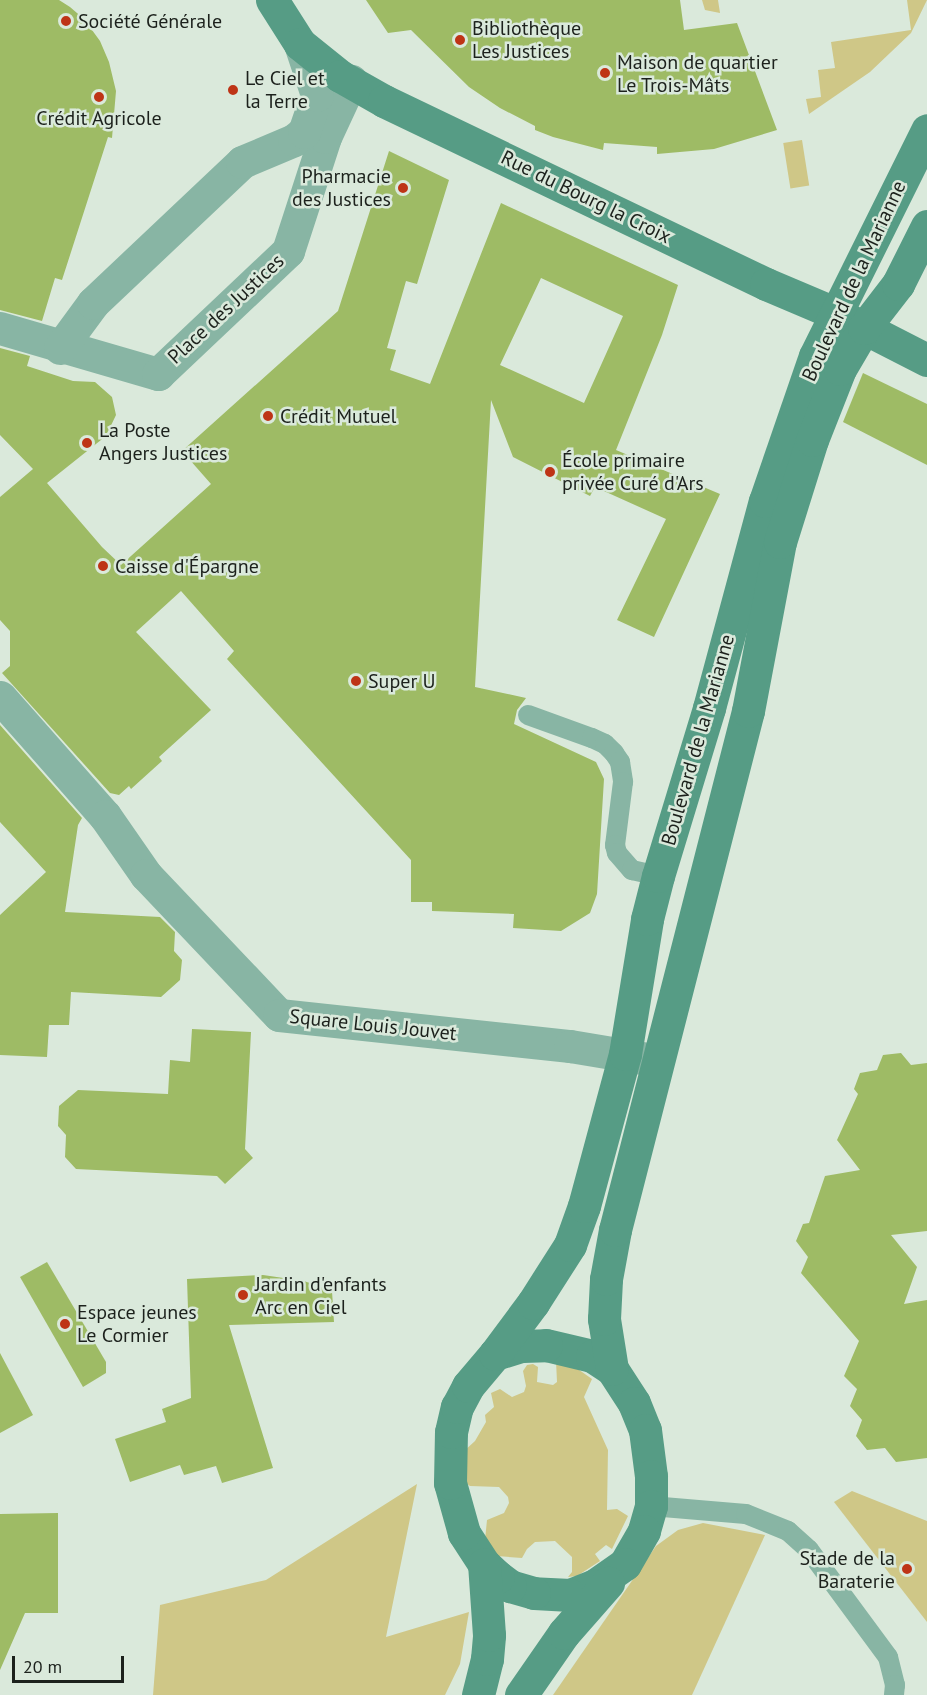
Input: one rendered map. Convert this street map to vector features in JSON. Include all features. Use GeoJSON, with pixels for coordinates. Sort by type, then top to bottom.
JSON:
{"type":"FeatureCollection","features":[{"type":"Feature","properties":{"kind":"street","name":"Rue du Bourg la Croix"},"geometry":{"type":"LineString","coordinates":[[272,0],[300,44],[351,81],[384,101],[748,275],[850,321],[927,360]]}},
{"type":"Feature","properties":{"kind":"street"},"geometry":{"type":"LineString","coordinates":[[60,348],[93,303],[242,162],[294,140],[304,132],[317,95],[300,44]]}},
{"type":"Feature","properties":{"kind":"street","name":"Place des Justices"},"geometry":{"type":"LineString","coordinates":[[0,328],[60,348],[158,374],[288,251],[325,137],[351,81]]}},
{"type":"Feature","properties":{"kind":"street","name":"Boulevard de la Marianne"},"geometry":{"type":"LineString","coordinates":[[522,1695],[564,1633],[626,1564],[644,1531],[651,1506],[651,1476],[645,1430],[634,1403],[612,1369],[604,1319],[606,1279],[615,1230],[748,711],[780,542],[812,440],[840,369],[850,321],[927,130]]}},
{"type":"Feature","properties":{"kind":"street","name":"Boulevard de la Marianne"},"geometry":{"type":"LineString","coordinates":[[626,1564],[595,1585],[570,1595],[548,1596],[510,1586],[484,1564],[461,1525],[450,1483],[448,1461],[457,1407],[468,1386],[533,1303],[570,1245],[599,1161],[625,1054],[647,919],[658,876],[710,708],[765,501],[815,356],[850,321],[897,284],[927,226]]}},
{"type":"Feature","properties":{"kind":"street","name":"Square Louis Jouvet"},"geometry":{"type":"LineString","coordinates":[[0,697],[105,816],[146,875],[279,1015],[570,1046],[659,1061]]}},
{"type":"Feature","properties":{"kind":"street","name":"Boulevard de la Marianne"},"geometry":{"type":"LineString","coordinates":[[495,1354],[522,1346],[546,1345],[592,1356],[612,1369]]}},
{"type":"Feature","properties":{"kind":"street","name":"Boulevard de la Marianne"},"geometry":{"type":"LineString","coordinates":[[478,1695],[487,1659],[489,1635],[484,1564]]}},
{"type":"Feature","properties":{"kind":"lane"},"geometry":{"type":"LineString","coordinates":[[528,715],[592,738],[605,744],[614,753],[622,772],[615,845],[617,853],[632,870],[658,876]]}},
{"type":"Feature","properties":{"kind":"lane"},"geometry":{"type":"LineString","coordinates":[[651,1506],[746,1514],[788,1531],[809,1550],[888,1657],[895,1685],[894,1695]]}},
{"type":"Feature","properties":{"kind":"shaded area"},"geometry":{"type":"Polygon","coordinates":[[[702,0],[718,0],[720,13],[705,10],[702,0]]]}},
{"type":"Feature","properties":{"kind":"shaded area"},"geometry":{"type":"Polygon","coordinates":[[[907,0],[927,0],[911,33],[870,72],[809,114],[806,99],[821,97],[818,70],[835,68],[831,42],[911,30],[907,0]]]}},
{"type":"Feature","properties":{"kind":"shaded area"},"geometry":{"type":"Polygon","coordinates":[[[802,140],[809,185],[790,188],[783,143],[802,140]]]}},
{"type":"Feature","properties":{"kind":"shaded area"},"geometry":{"type":"Polygon","coordinates":[[[556,1361],[575,1367],[592,1379],[584,1397],[608,1450],[607,1510],[617,1509],[628,1516],[612,1549],[606,1545],[595,1554],[600,1561],[577,1576],[568,1577],[572,1572],[572,1557],[555,1541],[535,1542],[522,1558],[497,1556],[485,1540],[487,1520],[504,1513],[509,1503],[508,1497],[499,1487],[470,1486],[466,1483],[463,1452],[475,1441],[486,1422],[485,1415],[494,1407],[491,1393],[500,1389],[512,1397],[524,1392],[526,1386],[523,1371],[527,1365],[533,1364],[538,1367],[537,1382],[553,1385],[557,1382],[556,1361]]]}},
{"type":"Feature","properties":{"kind":"shaded area"},"geometry":{"type":"Polygon","coordinates":[[[417,1484],[386,1637],[469,1612],[460,1664],[445,1695],[153,1695],[160,1605],[266,1580],[417,1484]]]}},
{"type":"Feature","properties":{"kind":"shaded area","name":"Stade de la Baraterie"},"geometry":{"type":"Polygon","coordinates":[[[852,1491],[927,1521],[927,1622],[834,1502],[852,1491]]]}},
{"type":"Feature","properties":{"kind":"shaded area"},"geometry":{"type":"Polygon","coordinates":[[[703,1523],[765,1535],[692,1695],[553,1695],[656,1546],[678,1530],[703,1523]]]}},
{"type":"Feature","properties":{"kind":"building"},"geometry":{"type":"Polygon","coordinates":[[[0,0],[59,0],[70,7],[84,19],[100,41],[109,62],[116,91],[112,138],[108,137],[62,280],[55,278],[42,321],[0,310],[0,0]]]}},
{"type":"Feature","properties":{"kind":"building","name":"Maison de quartier Le Trois-Mâts"},"geometry":{"type":"Polygon","coordinates":[[[366,0],[680,0],[684,30],[737,23],[777,130],[714,149],[657,154],[657,147],[604,143],[603,150],[553,137],[535,130],[535,126],[500,108],[469,87],[411,30],[388,33],[366,0]]]}},
{"type":"Feature","properties":{"kind":"building"},"geometry":{"type":"Polygon","coordinates":[[[389,151],[449,180],[417,284],[406,281],[387,348],[396,350],[390,370],[430,384],[501,203],[678,285],[662,335],[616,450],[720,494],[654,637],[617,620],[666,519],[595,487],[590,496],[513,457],[491,400],[475,687],[526,698],[517,710],[514,724],[596,762],[604,779],[597,894],[590,913],[561,931],[513,928],[514,914],[432,911],[432,902],[411,902],[411,860],[227,659],[234,651],[181,591],[136,632],[211,710],[159,757],[162,761],[131,789],[129,786],[119,795],[110,793],[2,673],[10,666],[10,631],[0,620],[0,497],[33,469],[0,435],[0,348],[30,356],[27,366],[73,381],[95,382],[112,397],[116,415],[106,436],[47,483],[102,547],[121,565],[211,484],[182,451],[338,311],[389,151]],[[541,278],[500,365],[584,403],[623,316],[541,278]]]}},
{"type":"Feature","properties":{"kind":"building"},"geometry":{"type":"Polygon","coordinates":[[[863,373],[927,404],[927,465],[843,422],[863,373]]]}},
{"type":"Feature","properties":{"kind":"building"},"geometry":{"type":"Polygon","coordinates":[[[0,725],[82,818],[78,825],[65,912],[160,917],[175,932],[174,951],[182,960],[180,980],[161,997],[71,992],[69,1025],[49,1025],[47,1057],[0,1055],[0,915],[46,872],[0,822],[0,725]]]}},
{"type":"Feature","properties":{"kind":"building"},"geometry":{"type":"Polygon","coordinates":[[[192,1029],[251,1032],[245,1149],[253,1158],[225,1184],[217,1176],[76,1169],[65,1157],[66,1135],[58,1126],[59,1106],[78,1090],[168,1094],[170,1060],[190,1062],[192,1029]]]}},
{"type":"Feature","properties":{"kind":"building"},"geometry":{"type":"Polygon","coordinates":[[[901,1053],[911,1065],[927,1063],[927,1231],[891,1235],[917,1267],[904,1304],[927,1300],[927,1458],[896,1462],[885,1448],[867,1450],[856,1436],[862,1420],[850,1406],[857,1389],[844,1376],[859,1341],[801,1273],[808,1257],[796,1241],[803,1224],[809,1223],[825,1176],[860,1170],[837,1140],[858,1094],[854,1089],[860,1073],[877,1070],[883,1055],[901,1053]]]}},
{"type":"Feature","properties":{"kind":"building","name":"Espace jeunes Le Cormier"},"geometry":{"type":"Polygon","coordinates":[[[47,1262],[106,1362],[106,1373],[83,1387],[20,1277],[47,1262]]]}},
{"type":"Feature","properties":{"kind":"building"},"geometry":{"type":"Polygon","coordinates":[[[263,1275],[304,1281],[332,1291],[334,1322],[229,1325],[273,1468],[222,1483],[216,1466],[184,1475],[180,1465],[130,1482],[115,1439],[166,1422],[162,1409],[191,1398],[187,1279],[263,1275]]]}},
{"type":"Feature","properties":{"kind":"building"},"geometry":{"type":"Polygon","coordinates":[[[0,1353],[33,1415],[0,1433],[0,1353]]]}},
{"type":"Feature","properties":{"kind":"building"},"geometry":{"type":"Polygon","coordinates":[[[58,1513],[58,1613],[25,1613],[0,1670],[0,1514],[58,1513]]]}},
{"type":"Feature","properties":{"kind":"place","name":"Société Générale"},"geometry":{"type":"Point","coordinates":[66,21]}},
{"type":"Feature","properties":{"kind":"place","name":"Bibliothèque Les Justices"},"geometry":{"type":"Point","coordinates":[460,40]}},
{"type":"Feature","properties":{"kind":"place","name":"Maison de quartier Le Trois-Mâts"},"geometry":{"type":"Point","coordinates":[605,73]}},
{"type":"Feature","properties":{"kind":"place","name":"Le Ciel et la Terre"},"geometry":{"type":"Point","coordinates":[233,90]}},
{"type":"Feature","properties":{"kind":"place","name":"Crédit Agricole"},"geometry":{"type":"Point","coordinates":[99,97]}},
{"type":"Feature","properties":{"kind":"place","name":"Pharmacie des Justices"},"geometry":{"type":"Point","coordinates":[403,188]}},
{"type":"Feature","properties":{"kind":"place","name":"Crédit Mutuel"},"geometry":{"type":"Point","coordinates":[268,416]}},
{"type":"Feature","properties":{"kind":"place","name":"La Poste Angers Justices"},"geometry":{"type":"Point","coordinates":[87,443]}},
{"type":"Feature","properties":{"kind":"place","name":"École primaire privée Curé d'Ars"},"geometry":{"type":"Point","coordinates":[550,472]}},
{"type":"Feature","properties":{"kind":"place","name":"Caisse d'Épargne"},"geometry":{"type":"Point","coordinates":[103,566]}},
{"type":"Feature","properties":{"kind":"place","name":"Super U"},"geometry":{"type":"Point","coordinates":[356,681]}},
{"type":"Feature","properties":{"kind":"place","name":"Jardin d'enfants Arc en Ciel"},"geometry":{"type":"Point","coordinates":[243,1295]}},
{"type":"Feature","properties":{"kind":"place","name":"Espace jeunes Le Cormier"},"geometry":{"type":"Point","coordinates":[65,1324]}},
{"type":"Feature","properties":{"kind":"place","name":"Stade de la Baraterie"},"geometry":{"type":"Point","coordinates":[907,1569]}}]}
